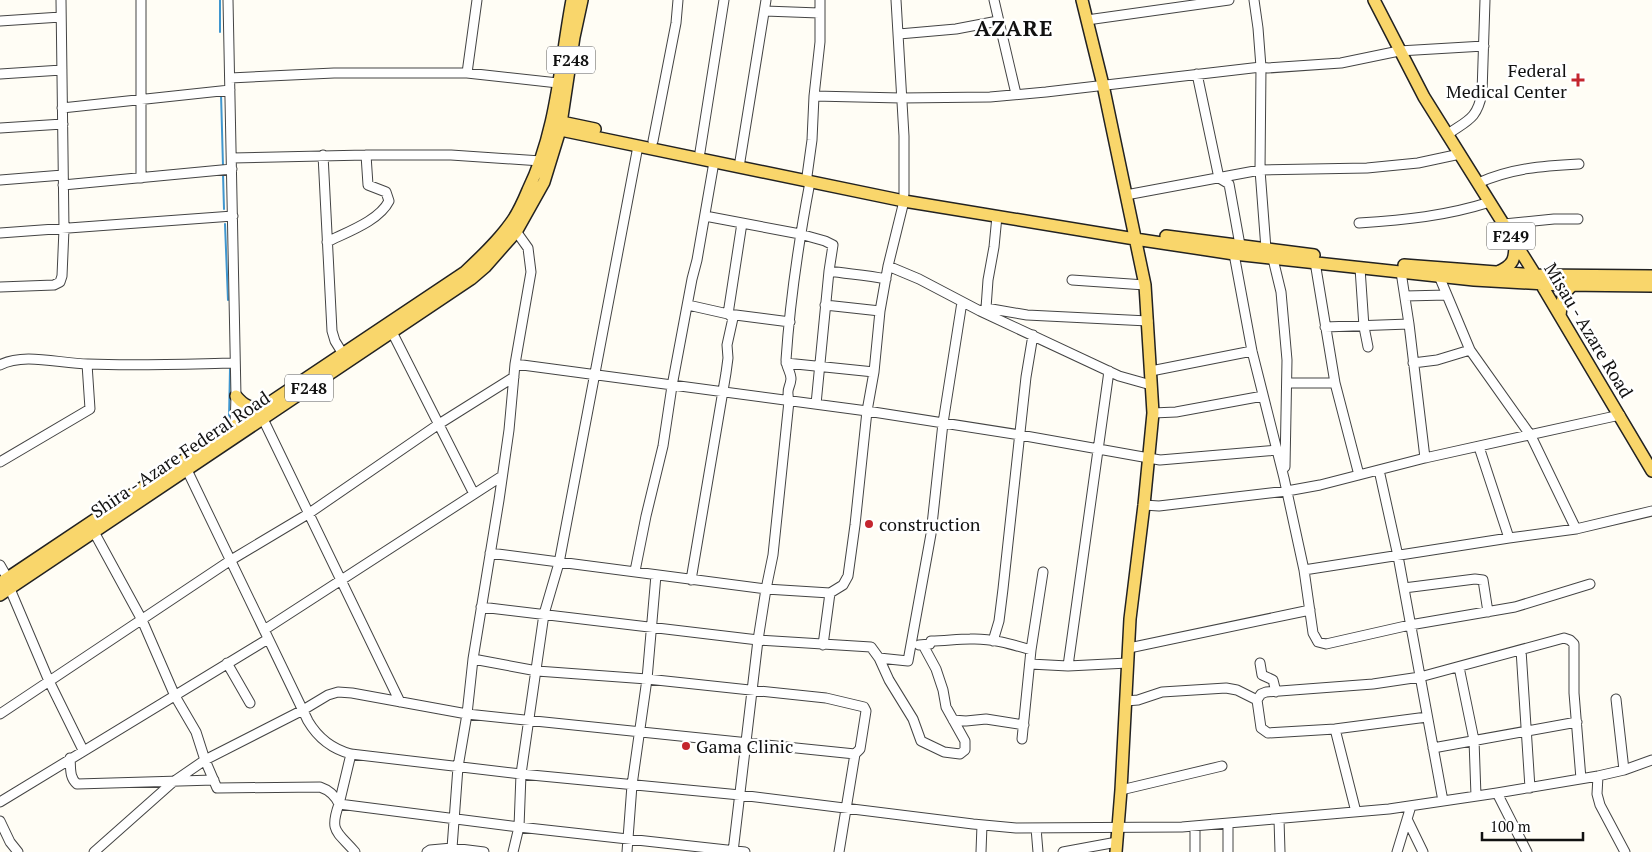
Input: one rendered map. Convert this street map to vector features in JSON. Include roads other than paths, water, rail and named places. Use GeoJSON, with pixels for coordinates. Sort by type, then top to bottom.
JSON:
{"type":"FeatureCollection","features":[{"type":"Feature","properties":{"kind":"main road","name":"Shira - Azare Federal Road"},"geometry":{"type":"LineString","coordinates":[[4,586],[235,426],[263,413],[392,332],[485,268],[544,182],[554,151],[558,83],[572,0]]}},
{"type":"Feature","properties":{"kind":"main road","name":"Shira - Azare Federal Road"},"geometry":{"type":"LineString","coordinates":[[4,586],[94,532],[187,470],[343,354],[466,272],[514,228],[565,101],[574,37],[582,0]]}},
{"type":"Feature","properties":{"kind":"main road"},"geometry":{"type":"LineString","coordinates":[[1082,0],[1103,85],[1145,285],[1153,413],[1130,619],[1122,790],[1116,847]]}},
{"type":"Feature","properties":{"kind":"main road","name":"Misau - Azare Road"},"geometry":{"type":"LineString","coordinates":[[1374,0],[1424,97],[1515,242],[1652,471]]}},
{"type":"Feature","properties":{"kind":"main road"},"geometry":{"type":"LineString","coordinates":[[565,101],[569,115],[584,130],[638,146],[997,216],[1269,254],[1498,272],[1573,285],[1652,286]]}},
{"type":"Feature","properties":{"kind":"main road"},"geometry":{"type":"LineString","coordinates":[[556,125],[700,152],[809,179]]}},
{"type":"Feature","properties":{"kind":"main road"},"geometry":{"type":"LineString","coordinates":[[554,151],[584,130]]}},
{"type":"Feature","properties":{"kind":"main road"},"geometry":{"type":"LineString","coordinates":[[904,198],[1134,236],[1158,242],[1237,250]]}},
{"type":"Feature","properties":{"kind":"main road"},"geometry":{"type":"LineString","coordinates":[[1138,258],[1158,242]]}},
{"type":"Feature","properties":{"kind":"main road"},"geometry":{"type":"LineString","coordinates":[[1498,272],[1510,266],[1513,262],[1515,242]]}},
{"type":"Feature","properties":{"kind":"main road"},"geometry":{"type":"LineString","coordinates":[[1269,254],[1360,268],[1439,276],[1538,280],[1652,276]]}},
{"type":"Feature","properties":{"kind":"main road"},"geometry":{"type":"LineString","coordinates":[[1560,316],[1562,299],[1568,288],[1573,285]]}},
{"type":"Feature","properties":{"kind":"main road"},"geometry":{"type":"LineString","coordinates":[[236,396],[241,402],[263,413]]}},
{"type":"Feature","properties":{"kind":"street"},"geometry":{"type":"LineString","coordinates":[[0,287],[54,285],[60,282],[62,276],[64,185],[61,0]]}},
{"type":"Feature","properties":{"kind":"street"},"geometry":{"type":"LineString","coordinates":[[141,0],[142,178]]}},
{"type":"Feature","properties":{"kind":"street"},"geometry":{"type":"LineString","coordinates":[[228,0],[230,78],[224,91],[232,158],[226,169],[233,216],[235,426]]}},
{"type":"Feature","properties":{"kind":"street"},"geometry":{"type":"LineString","coordinates":[[466,73],[477,0]]}},
{"type":"Feature","properties":{"kind":"street"},"geometry":{"type":"LineString","coordinates":[[652,142],[676,23],[678,0]]}},
{"type":"Feature","properties":{"kind":"street"},"geometry":{"type":"LineString","coordinates":[[700,152],[724,0]]}},
{"type":"Feature","properties":{"kind":"street"},"geometry":{"type":"LineString","coordinates":[[740,161],[766,0]]}},
{"type":"Feature","properties":{"kind":"street"},"geometry":{"type":"LineString","coordinates":[[733,851],[758,640],[773,555],[789,401],[787,391],[791,378],[786,364],[800,234],[809,179],[814,96],[820,42],[820,0]]}},
{"type":"Feature","properties":{"kind":"street"},"geometry":{"type":"LineString","coordinates":[[490,554],[766,589],[830,593],[843,585],[848,576],[855,525],[880,311],[888,266],[904,198],[902,98],[896,0]]}},
{"type":"Feature","properties":{"kind":"street"},"geometry":{"type":"LineString","coordinates":[[994,0],[1016,94]]}},
{"type":"Feature","properties":{"kind":"street"},"geometry":{"type":"LineString","coordinates":[[1087,20],[1230,0]]}},
{"type":"Feature","properties":{"kind":"street"},"geometry":{"type":"LineString","coordinates":[[1254,0],[1261,67],[1260,170],[1269,254],[1281,292],[1287,360],[1284,478]]}},
{"type":"Feature","properties":{"kind":"street"},"geometry":{"type":"LineString","coordinates":[[1448,134],[1477,112],[1482,93],[1485,0]]}},
{"type":"Feature","properties":{"kind":"street"},"geometry":{"type":"LineString","coordinates":[[765,11],[819,13]]}},
{"type":"Feature","properties":{"kind":"street"},"geometry":{"type":"LineString","coordinates":[[0,20],[61,17]]}},
{"type":"Feature","properties":{"kind":"street"},"geometry":{"type":"LineString","coordinates":[[899,34],[956,29],[998,21]]}},
{"type":"Feature","properties":{"kind":"street"},"geometry":{"type":"LineString","coordinates":[[814,96],[990,97],[1261,67],[1341,63],[1399,51],[1484,46]]}},
{"type":"Feature","properties":{"kind":"street"},"geometry":{"type":"LineString","coordinates":[[0,74],[62,70]]}},
{"type":"Feature","properties":{"kind":"street"},"geometry":{"type":"LineString","coordinates":[[230,78],[334,73],[466,73],[558,83]]}},
{"type":"Feature","properties":{"kind":"street"},"geometry":{"type":"LineString","coordinates":[[1197,74],[1219,178],[1228,184],[1252,351],[1287,491],[1304,570],[1313,633],[1318,642],[1326,644],[1410,625],[1515,607],[1590,584]]}},
{"type":"Feature","properties":{"kind":"street"},"geometry":{"type":"LineString","coordinates":[[62,108],[224,91]]}},
{"type":"Feature","properties":{"kind":"street"},"geometry":{"type":"LineString","coordinates":[[0,128],[63,124]]}},
{"type":"Feature","properties":{"kind":"street"},"geometry":{"type":"LineString","coordinates":[[512,852],[519,827],[522,774],[544,614],[559,563],[638,146]]}},
{"type":"Feature","properties":{"kind":"street"},"geometry":{"type":"LineString","coordinates":[[1126,196],[1260,170],[1418,164],[1460,154]]}},
{"type":"Feature","properties":{"kind":"street"},"geometry":{"type":"LineString","coordinates":[[327,242],[377,216],[389,201],[386,192],[368,184],[366,155]]}},
{"type":"Feature","properties":{"kind":"street"},"geometry":{"type":"LineString","coordinates":[[232,158],[451,155],[541,161]]}},
{"type":"Feature","properties":{"kind":"street"},"geometry":{"type":"LineString","coordinates":[[323,156],[332,331],[335,341],[343,354]]}},
{"type":"Feature","properties":{"kind":"street"},"geometry":{"type":"LineString","coordinates":[[635,572],[663,446],[672,386],[714,162]]}},
{"type":"Feature","properties":{"kind":"street"},"geometry":{"type":"LineString","coordinates":[[1478,183],[1496,175],[1518,169],[1579,164]]}},
{"type":"Feature","properties":{"kind":"street"},"geometry":{"type":"LineString","coordinates":[[64,185],[226,169]]}},
{"type":"Feature","properties":{"kind":"street"},"geometry":{"type":"LineString","coordinates":[[0,180],[63,175]]}},
{"type":"Feature","properties":{"kind":"street"},"geometry":{"type":"LineString","coordinates":[[1360,223],[1430,217],[1490,202]]}},
{"type":"Feature","properties":{"kind":"street"},"geometry":{"type":"LineString","coordinates":[[0,233],[233,216]]}},
{"type":"Feature","properties":{"kind":"street"},"geometry":{"type":"LineString","coordinates":[[705,216],[800,234],[833,245],[825,305],[816,404]]}},
{"type":"Feature","properties":{"kind":"street"},"geometry":{"type":"LineString","coordinates":[[983,310],[994,247],[997,216]]}},
{"type":"Feature","properties":{"kind":"street"},"geometry":{"type":"LineString","coordinates":[[1504,224],[1554,218],[1578,219]]}},
{"type":"Feature","properties":{"kind":"street"},"geometry":{"type":"LineString","coordinates":[[728,314],[742,223]]}},
{"type":"Feature","properties":{"kind":"street"},"geometry":{"type":"LineString","coordinates":[[452,848],[458,766],[502,476],[515,364],[531,263],[528,248],[514,228]]}},
{"type":"Feature","properties":{"kind":"street"},"geometry":{"type":"LineString","coordinates":[[1315,262],[1335,383],[1359,475]]}},
{"type":"Feature","properties":{"kind":"street"},"geometry":{"type":"LineString","coordinates":[[888,266],[919,279],[962,302],[983,310],[1119,376],[1151,385]]}},
{"type":"Feature","properties":{"kind":"street"},"geometry":{"type":"LineString","coordinates":[[1360,268],[1364,326],[1368,347]]}},
{"type":"Feature","properties":{"kind":"street"},"geometry":{"type":"LineString","coordinates":[[829,271],[857,273],[864,276],[886,279]]}},
{"type":"Feature","properties":{"kind":"street"},"geometry":{"type":"LineString","coordinates":[[1401,272],[1425,458]]}},
{"type":"Feature","properties":{"kind":"street"},"geometry":{"type":"LineString","coordinates":[[1439,276],[1470,350],[1531,436],[1576,529]]}},
{"type":"Feature","properties":{"kind":"street"},"geometry":{"type":"LineString","coordinates":[[1072,280],[1145,285]]}},
{"type":"Feature","properties":{"kind":"street"},"geometry":{"type":"LineString","coordinates":[[1404,296],[1447,295]]}},
{"type":"Feature","properties":{"kind":"street"},"geometry":{"type":"LineString","coordinates":[[879,658],[908,661],[931,534],[943,423],[962,302]]}},
{"type":"Feature","properties":{"kind":"street"},"geometry":{"type":"LineString","coordinates":[[825,305],[880,311]]}},
{"type":"Feature","properties":{"kind":"street"},"geometry":{"type":"LineString","coordinates":[[688,306],[728,314],[790,322]]}},
{"type":"Feature","properties":{"kind":"street"},"geometry":{"type":"LineString","coordinates":[[983,310],[1027,315],[1148,321]]}},
{"type":"Feature","properties":{"kind":"street"},"geometry":{"type":"LineString","coordinates":[[691,580],[728,358],[727,345],[733,318],[728,314]]}},
{"type":"Feature","properties":{"kind":"street"},"geometry":{"type":"LineString","coordinates":[[1325,327],[1409,324]]}},
{"type":"Feature","properties":{"kind":"street"},"geometry":{"type":"LineString","coordinates":[[392,332],[474,494]]}},
{"type":"Feature","properties":{"kind":"street"},"geometry":{"type":"LineString","coordinates":[[993,641],[999,621],[1026,377],[1034,335]]}},
{"type":"Feature","properties":{"kind":"street"},"geometry":{"type":"LineString","coordinates":[[1413,363],[1437,360],[1470,350]]}},
{"type":"Feature","properties":{"kind":"street"},"geometry":{"type":"LineString","coordinates":[[1151,370],[1252,351]]}},
{"type":"Feature","properties":{"kind":"street"},"geometry":{"type":"LineString","coordinates":[[0,365],[7,362],[29,359],[87,364],[235,363]]}},
{"type":"Feature","properties":{"kind":"street"},"geometry":{"type":"LineString","coordinates":[[0,462],[90,409],[87,364]]}},
{"type":"Feature","properties":{"kind":"street"},"geometry":{"type":"LineString","coordinates":[[515,364],[867,411],[1020,435],[1160,460],[1277,450]]}},
{"type":"Feature","properties":{"kind":"street"},"geometry":{"type":"LineString","coordinates":[[786,364],[874,372]]}},
{"type":"Feature","properties":{"kind":"street"},"geometry":{"type":"LineString","coordinates":[[1068,666],[1109,371]]}},
{"type":"Feature","properties":{"kind":"street"},"geometry":{"type":"LineString","coordinates":[[0,714],[231,560],[308,514],[439,424],[514,377]]}},
{"type":"Feature","properties":{"kind":"street"},"geometry":{"type":"LineString","coordinates":[[1287,383],[1335,383]]}},
{"type":"Feature","properties":{"kind":"street"},"geometry":{"type":"LineString","coordinates":[[1153,413],[1176,412],[1263,396]]}},
{"type":"Feature","properties":{"kind":"street"},"geometry":{"type":"LineString","coordinates":[[263,413],[308,514],[400,702]]}},
{"type":"Feature","properties":{"kind":"street"},"geometry":{"type":"LineString","coordinates":[[1144,505],[1159,506],[1287,491],[1620,415]]}},
{"type":"Feature","properties":{"kind":"street"},"geometry":{"type":"LineString","coordinates":[[1479,447],[1509,538]]}},
{"type":"Feature","properties":{"kind":"street"},"geometry":{"type":"LineString","coordinates":[[187,470],[314,732],[334,748],[351,754],[522,774],[740,795],[982,825],[1036,828],[1195,826],[1411,806],[1598,776],[1624,770],[1652,760]]}},
{"type":"Feature","properties":{"kind":"street"},"geometry":{"type":"LineString","coordinates":[[1379,470],[1398,556],[1443,801]]}},
{"type":"Feature","properties":{"kind":"street"},"geometry":{"type":"LineString","coordinates":[[264,630],[502,476]]}},
{"type":"Feature","properties":{"kind":"street"},"geometry":{"type":"LineString","coordinates":[[1304,570],[1576,529],[1652,511]]}},
{"type":"Feature","properties":{"kind":"street"},"geometry":{"type":"LineString","coordinates":[[94,532],[142,620],[175,696],[196,732],[217,788],[320,787],[328,790],[337,798],[339,804]]}},
{"type":"Feature","properties":{"kind":"street"},"geometry":{"type":"LineString","coordinates":[[0,565],[4,586],[83,750]]}},
{"type":"Feature","properties":{"kind":"street"},"geometry":{"type":"LineString","coordinates":[[1022,739],[1031,650],[1042,572]]}},
{"type":"Feature","properties":{"kind":"street"},"geometry":{"type":"LineString","coordinates":[[627,852],[632,785],[647,679],[656,575]]}},
{"type":"Feature","properties":{"kind":"street"},"geometry":{"type":"LineString","coordinates":[[1404,588],[1475,579],[1483,580],[1488,612]]}},
{"type":"Feature","properties":{"kind":"street"},"geometry":{"type":"LineString","coordinates":[[823,645],[830,593]]}},
{"type":"Feature","properties":{"kind":"street"},"geometry":{"type":"LineString","coordinates":[[481,607],[758,640],[823,645],[871,646],[912,720],[921,741],[944,752],[960,754],[965,750],[966,741],[946,707],[936,669],[923,645]]}},
{"type":"Feature","properties":{"kind":"street"},"geometry":{"type":"LineString","coordinates":[[1129,648],[1310,610]]}},
{"type":"Feature","properties":{"kind":"street"},"geometry":{"type":"LineString","coordinates":[[1427,717],[1335,729],[1268,734],[1261,728],[1257,700],[1261,694],[1266,692],[1373,684],[1420,677],[1564,638],[1574,644],[1574,693],[1581,778]]}},
{"type":"Feature","properties":{"kind":"street"},"geometry":{"type":"LineString","coordinates":[[0,802],[268,639]]}},
{"type":"Feature","properties":{"kind":"street"},"geometry":{"type":"LineString","coordinates":[[911,644],[916,646],[930,644],[931,641],[969,639],[993,641],[1031,650]]}},
{"type":"Feature","properties":{"kind":"street"},"geometry":{"type":"LineString","coordinates":[[1520,650],[1530,788]]}},
{"type":"Feature","properties":{"kind":"street"},"geometry":{"type":"LineString","coordinates":[[473,659],[537,672],[647,679],[752,690],[826,698],[864,707],[866,711],[860,749],[855,754],[839,852]]}},
{"type":"Feature","properties":{"kind":"street"},"geometry":{"type":"LineString","coordinates":[[227,663],[250,703]]}},
{"type":"Feature","properties":{"kind":"street"},"geometry":{"type":"LineString","coordinates":[[1030,664],[1068,666],[1128,663]]}},
{"type":"Feature","properties":{"kind":"street"},"geometry":{"type":"LineString","coordinates":[[1260,663],[1262,675],[1273,680],[1276,692]]}},
{"type":"Feature","properties":{"kind":"street"},"geometry":{"type":"LineString","coordinates":[[1459,666],[1474,740],[1476,796]]}},
{"type":"Feature","properties":{"kind":"street"},"geometry":{"type":"LineString","coordinates":[[1126,701],[1138,700],[1162,692],[1226,688],[1237,690],[1257,700]]}},
{"type":"Feature","properties":{"kind":"street"},"geometry":{"type":"LineString","coordinates":[[94,852],[172,782],[205,760],[303,710],[328,695],[338,692],[467,714],[855,754]]}},
{"type":"Feature","properties":{"kind":"street"},"geometry":{"type":"LineString","coordinates":[[1616,699],[1624,770]]}},
{"type":"Feature","properties":{"kind":"street"},"geometry":{"type":"LineString","coordinates":[[953,720],[986,719],[1024,724]]}},
{"type":"Feature","properties":{"kind":"street"},"geometry":{"type":"LineString","coordinates":[[1433,748],[1577,722]]}},
{"type":"Feature","properties":{"kind":"street"},"geometry":{"type":"LineString","coordinates":[[1335,729],[1356,812]]}},
{"type":"Feature","properties":{"kind":"street"},"geometry":{"type":"LineString","coordinates":[[351,754],[334,819],[334,829],[355,852]]}},
{"type":"Feature","properties":{"kind":"street"},"geometry":{"type":"LineString","coordinates":[[70,758],[71,773],[77,784],[214,780]]}},
{"type":"Feature","properties":{"kind":"street"},"geometry":{"type":"LineString","coordinates":[[1122,790],[1222,766]]}},
{"type":"Feature","properties":{"kind":"street"},"geometry":{"type":"LineString","coordinates":[[1598,776],[1597,794],[1600,805],[1625,852]]}},
{"type":"Feature","properties":{"kind":"street"},"geometry":{"type":"LineString","coordinates":[[1497,793],[1527,852]]}},
{"type":"Feature","properties":{"kind":"street"},"geometry":{"type":"LineString","coordinates":[[339,804],[519,827],[745,852]]}},
{"type":"Feature","properties":{"kind":"street"},"geometry":{"type":"LineString","coordinates":[[1397,852],[1411,806]]}},
{"type":"Feature","properties":{"kind":"street"},"geometry":{"type":"LineString","coordinates":[[1279,819],[1280,852]]}},
{"type":"Feature","properties":{"kind":"street"},"geometry":{"type":"LineString","coordinates":[[1408,819],[1423,852]]}},
{"type":"Feature","properties":{"kind":"street"},"geometry":{"type":"LineString","coordinates":[[0,820],[10,842],[18,852]]}},
{"type":"Feature","properties":{"kind":"street"},"geometry":{"type":"LineString","coordinates":[[1228,824],[1228,852]]}},
{"type":"Feature","properties":{"kind":"street"},"geometry":{"type":"LineString","coordinates":[[981,852],[982,825]]}},
{"type":"Feature","properties":{"kind":"street"},"geometry":{"type":"LineString","coordinates":[[1195,826],[1195,852]]}},
{"type":"Feature","properties":{"kind":"street"},"geometry":{"type":"LineString","coordinates":[[1036,828],[1038,852]]}},
{"type":"Feature","properties":{"kind":"street"},"geometry":{"type":"LineString","coordinates":[[1063,852],[1116,847]]}},
{"type":"Feature","properties":{"kind":"street"},"geometry":{"type":"LineString","coordinates":[[427,852],[430,850],[452,848],[484,852]]}},
{"type":"Feature","properties":{"kind":"waterway"},"geometry":{"type":"LineString","coordinates":[[220,0],[220,32]]}},
{"type":"Feature","properties":{"kind":"waterway"},"geometry":{"type":"LineString","coordinates":[[221,94],[223,166]]}},
{"type":"Feature","properties":{"kind":"waterway"},"geometry":{"type":"LineString","coordinates":[[223,174],[224,209]]}},
{"type":"Feature","properties":{"kind":"waterway"},"geometry":{"type":"LineString","coordinates":[[225,224],[228,300]]}},
{"type":"Feature","properties":{"kind":"waterway"},"geometry":{"type":"LineString","coordinates":[[229,419],[230,369]]}},
{"type":"Feature","properties":{"kind":"place","name":"Federal Medical Center"},"geometry":{"type":"Point","coordinates":[1578,80]}},
{"type":"Feature","properties":{"kind":"place","name":"construction"},"geometry":{"type":"Point","coordinates":[869,524]}},
{"type":"Feature","properties":{"kind":"place","name":"Gama Clinic"},"geometry":{"type":"Point","coordinates":[686,746]}},
{"type":"Feature","properties":{"kind":"district","name":"AZARE"},"geometry":{"type":"Point","coordinates":[1014,27]}}]}
